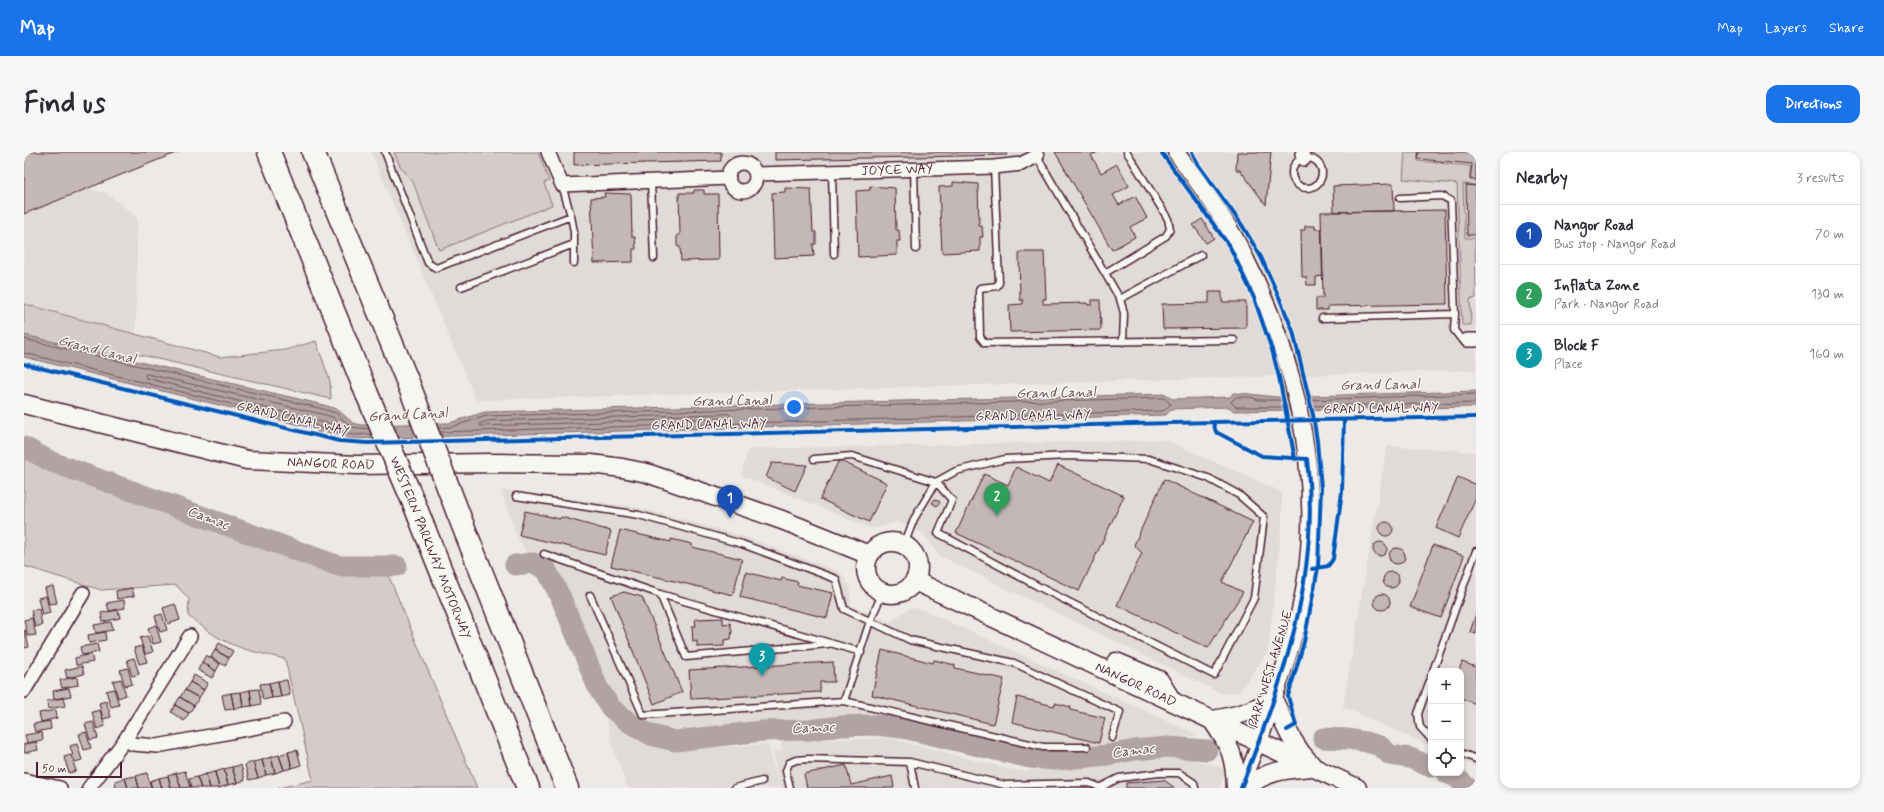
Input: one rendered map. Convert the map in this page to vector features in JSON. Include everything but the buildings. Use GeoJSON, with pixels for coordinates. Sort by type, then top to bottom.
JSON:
{"type":"FeatureCollection","features":[{"type":"Feature","properties":{"kind":"highway","name":"WESTERN PARKWAY MOTORWAY"},"geometry":{"type":"LineString","coordinates":[[269,152],[367,394],[413,501],[528,788]]}},
{"type":"Feature","properties":{"kind":"highway"},"geometry":{"type":"LineString","coordinates":[[313,152],[409,385],[567,788]]}},
{"type":"Feature","properties":{"kind":"main road","name":"NANGOR ROAD"},"geometry":{"type":"LineString","coordinates":[[24,404],[247,460],[358,465],[489,462],[591,464],[622,468],[646,473],[782,520],[869,555]]}},
{"type":"Feature","properties":{"kind":"main road"},"geometry":{"type":"LineString","coordinates":[[897,542],[904,545],[911,550],[918,565],[915,581],[909,588],[901,592],[892,594],[883,592],[875,587],[868,576],[866,563],[869,555],[881,544],[897,542]]}},
{"type":"Feature","properties":{"kind":"main road","name":"NANGOR ROAD"},"geometry":{"type":"LineString","coordinates":[[915,581],[1078,657],[1104,657],[1159,680],[1172,701],[1356,788]]}},
{"type":"Feature","properties":{"kind":"main road"},"geometry":{"type":"LineString","coordinates":[[1236,788],[1235,764],[1227,742],[1212,720],[1237,716],[1256,710],[1273,699],[1287,730],[1302,755],[1314,767]]}},
{"type":"Feature","properties":{"kind":"main road"},"geometry":{"type":"LineString","coordinates":[[1247,788],[1255,780],[1265,774],[1291,769],[1314,767]]}},
{"type":"Feature","properties":{"kind":"street"},"geometry":{"type":"LineString","coordinates":[[548,152],[562,185],[728,178]]}},
{"type":"Feature","properties":{"kind":"street"},"geometry":{"type":"LineString","coordinates":[[735,152],[734,166],[731,169],[728,178],[735,189],[744,191],[748,190],[755,183],[754,170],[747,152]]}},
{"type":"Feature","properties":{"kind":"street","name":"PARK WEST AVENUE"},"geometry":{"type":"LineString","coordinates":[[1176,152],[1212,202],[1238,245],[1273,319],[1290,374],[1304,442],[1310,483],[1310,522],[1306,578],[1289,651],[1259,742]]}},
{"type":"Feature","properties":{"kind":"street","name":"JOYCE WAY"},"geometry":{"type":"LineString","coordinates":[[754,170],[832,172],[994,167],[1021,164],[1035,154]]}},
{"type":"Feature","properties":{"kind":"street"},"geometry":{"type":"LineString","coordinates":[[734,166],[743,163],[754,170]]}},
{"type":"Feature","properties":{"kind":"street"},"geometry":{"type":"LineString","coordinates":[[24,691],[83,594]]}},
{"type":"Feature","properties":{"kind":"street"},"geometry":{"type":"LineString","coordinates":[[89,788],[125,740],[190,636]]}},
{"type":"Feature","properties":{"kind":"street"},"geometry":{"type":"LineString","coordinates":[[125,740],[132,744],[156,746],[284,722]]}},
{"type":"Feature","properties":{"kind":"street"},"geometry":{"type":"LineString","coordinates":[[1241,788],[1259,742]]}},
{"type":"Feature","properties":{"kind":"street"},"geometry":{"type":"LineString","coordinates":[[24,780],[60,788]]}},
{"type":"Feature","properties":{"kind":"lane"},"geometry":{"type":"LineString","coordinates":[[385,152],[428,263],[432,267],[436,268],[571,216]]}},
{"type":"Feature","properties":{"kind":"lane"},"geometry":{"type":"LineString","coordinates":[[1105,273],[1162,239],[1169,233],[1170,229],[1168,220],[1127,152]]}},
{"type":"Feature","properties":{"kind":"lane"},"geometry":{"type":"LineString","coordinates":[[1035,154],[1120,299],[1124,313],[1123,342]]}},
{"type":"Feature","properties":{"kind":"lane"},"geometry":{"type":"LineString","coordinates":[[1302,155],[1314,160],[1321,167],[1321,177],[1319,182],[1312,187],[1302,187],[1295,182],[1293,177],[1293,168],[1302,155]]}},
{"type":"Feature","properties":{"kind":"lane"},"geometry":{"type":"LineString","coordinates":[[994,167],[999,284],[997,286],[980,288],[979,291],[980,337],[985,343],[1234,340]]}},
{"type":"Feature","properties":{"kind":"lane"},"geometry":{"type":"LineString","coordinates":[[914,169],[916,249]]}},
{"type":"Feature","properties":{"kind":"lane"},"geometry":{"type":"LineString","coordinates":[[832,172],[834,254]]}},
{"type":"Feature","properties":{"kind":"lane"},"geometry":{"type":"LineString","coordinates":[[651,181],[654,258]]}},
{"type":"Feature","properties":{"kind":"lane"},"geometry":{"type":"LineString","coordinates":[[562,185],[571,216],[574,244],[574,263]]}},
{"type":"Feature","properties":{"kind":"lane"},"geometry":{"type":"LineString","coordinates":[[1400,198],[1442,196],[1451,201],[1455,314],[1454,330],[1461,339],[1471,340]]}},
{"type":"Feature","properties":{"kind":"lane"},"geometry":{"type":"LineString","coordinates":[[461,287],[574,244]]}},
{"type":"Feature","properties":{"kind":"lane"},"geometry":{"type":"LineString","coordinates":[[1120,299],[1201,256]]}},
{"type":"Feature","properties":{"kind":"lane"},"geometry":{"type":"LineString","coordinates":[[1322,318],[1455,314]]}},
{"type":"Feature","properties":{"kind":"lane"},"geometry":{"type":"LineString","coordinates":[[814,459],[852,456],[936,482],[952,500],[938,533],[1045,590],[1214,675],[1254,598],[1264,517],[1239,495],[1208,478],[1149,459],[1070,456],[1005,459],[956,471],[936,482],[914,518],[904,545]]}},
{"type":"Feature","properties":{"kind":"lane"},"geometry":{"type":"LineString","coordinates":[[516,496],[639,515],[742,544],[836,579],[844,609],[910,640],[1014,664],[1120,712],[1112,738]]}},
{"type":"Feature","properties":{"kind":"lane"},"geometry":{"type":"LineString","coordinates":[[1434,668],[1476,551]]}},
{"type":"Feature","properties":{"kind":"lane"},"geometry":{"type":"LineString","coordinates":[[544,554],[660,594],[861,652]]}},
{"type":"Feature","properties":{"kind":"lane"},"geometry":{"type":"LineString","coordinates":[[844,701],[870,621],[883,592]]}},
{"type":"Feature","properties":{"kind":"lane"},"geometry":{"type":"LineString","coordinates":[[660,594],[686,657],[832,643]]}},
{"type":"Feature","properties":{"kind":"lane"},"geometry":{"type":"LineString","coordinates":[[590,595],[643,715],[844,701],[1043,748],[1087,747]]}},
{"type":"Feature","properties":{"kind":"lane"},"geometry":{"type":"LineString","coordinates":[[1428,686],[1418,714],[1420,727],[1428,735]]}},
{"type":"Feature","properties":{"kind":"lane"},"geometry":{"type":"LineString","coordinates":[[1464,754],[1476,759]]}},
{"type":"Feature","properties":{"kind":"lane"},"geometry":{"type":"LineString","coordinates":[[790,788],[786,771],[789,763],[796,760],[910,762],[1005,785],[1089,783],[1102,787],[1120,778],[1159,773],[1179,773],[1194,783],[1195,788]]}},
{"type":"Feature","properties":{"kind":"lane"},"geometry":{"type":"LineString","coordinates":[[910,762],[915,788]]}},
{"type":"Feature","properties":{"kind":"lane"},"geometry":{"type":"LineString","coordinates":[[735,788],[762,782]]}},
{"type":"Feature","properties":{"kind":"shaded area"},"geometry":{"type":"Polygon","coordinates":[[[24,152],[65,183],[106,193],[137,217],[136,334],[24,304],[24,152]]]}},
{"type":"Feature","properties":{"kind":"shaded area"},"geometry":{"type":"Polygon","coordinates":[[[371,152],[1476,152],[1476,370],[476,400],[371,152]]]}},
{"type":"Feature","properties":{"kind":"shaded area"},"geometry":{"type":"Polygon","coordinates":[[[394,152],[538,152],[549,181],[544,183],[552,205],[439,250],[413,182],[400,166],[394,152]]]}},
{"type":"Feature","properties":{"kind":"shaded area"},"geometry":{"type":"Polygon","coordinates":[[[1405,152],[1418,152],[1418,161],[1470,166],[1470,180],[1476,181],[1476,185],[1463,184],[1465,238],[1475,238],[1476,298],[1470,299],[1471,325],[1462,325],[1457,184],[1403,179],[1405,152]]]}},
{"type":"Feature","properties":{"kind":"shaded area"},"geometry":{"type":"Polygon","coordinates":[[[24,304],[220,357],[285,350],[316,341],[330,381],[331,399],[136,354],[127,360],[24,335],[24,304]]]}},
{"type":"Feature","properties":{"kind":"shaded area"},"geometry":{"type":"Polygon","coordinates":[[[1165,440],[1282,492],[1282,523],[1268,651],[1239,692],[1223,694],[938,555],[923,533],[897,522],[873,529],[741,475],[748,449],[1165,440]]]}},
{"type":"Feature","properties":{"kind":"shaded area"},"geometry":{"type":"Polygon","coordinates":[[[1387,446],[1476,452],[1476,767],[1464,762],[1464,668],[1428,668],[1428,746],[1343,707],[1387,446]]]}},
{"type":"Feature","properties":{"kind":"shaded area"},"geometry":{"type":"Polygon","coordinates":[[[24,452],[34,454],[47,464],[325,565],[339,569],[394,569],[388,574],[477,788],[279,788],[313,780],[285,659],[241,648],[212,633],[188,616],[189,599],[176,585],[101,590],[24,566],[24,452]]]}},
{"type":"Feature","properties":{"kind":"shaded area"},"geometry":{"type":"Polygon","coordinates":[[[501,490],[636,507],[739,535],[840,572],[850,587],[851,605],[890,622],[910,608],[921,609],[1198,735],[1123,748],[1056,755],[882,720],[661,730],[638,718],[612,700],[552,568],[544,559],[528,555],[515,532],[501,490]]]}},
{"type":"Feature","properties":{"kind":"shaded area"},"geometry":{"type":"Polygon","coordinates":[[[606,719],[656,745],[676,750],[768,744],[779,788],[628,788],[613,748],[606,719]]]}},
{"type":"Feature","properties":{"kind":"shaded area"},"geometry":{"type":"Polygon","coordinates":[[[889,738],[1008,769],[1026,771],[1099,766],[1167,756],[1190,759],[1226,769],[1220,788],[780,788],[773,752],[782,751],[781,741],[889,738]]]}},
{"type":"Feature","properties":{"kind":"water"},"geometry":{"type":"Polygon","coordinates":[[[24,335],[320,404],[337,409],[353,423],[361,425],[449,423],[485,412],[1166,394],[1172,399],[1230,397],[1233,393],[1278,397],[1476,391],[1476,407],[1234,411],[1229,407],[1171,409],[1166,415],[353,439],[323,431],[318,433],[316,429],[24,357],[24,335]]]}},
{"type":"Feature","properties":{"kind":"waterway","name":"Camac"},"geometry":{"type":"LineString","coordinates":[[24,447],[52,462],[339,566],[397,566]]}},
{"type":"Feature","properties":{"kind":"waterway","name":"Camac"},"geometry":{"type":"LineString","coordinates":[[515,565],[533,563],[546,569],[561,598],[598,688],[611,708],[630,723],[651,735],[675,741],[762,731],[809,730],[841,726],[875,725],[903,728],[1030,758],[1056,760],[1167,747],[1207,750]]}},
{"type":"Feature","properties":{"kind":"waterway","name":"Camac"},"geometry":{"type":"LineString","coordinates":[[1323,738],[1348,739],[1366,742],[1380,746],[1390,755],[1410,758],[1428,766]]}},
{"type":"Feature","properties":{"kind":"waterway","name":"Camac"},"geometry":{"type":"LineString","coordinates":[[1454,776],[1468,788]]}},
{"type":"Feature","properties":{"kind":"cycle path"},"geometry":{"type":"LineString","coordinates":[[1161,152],[1230,247],[1254,298],[1272,350],[1279,377],[1295,459]]}},
{"type":"Feature","properties":{"kind":"cycle path"},"geometry":{"type":"LineString","coordinates":[[1192,152],[1197,163],[1242,225],[1261,257],[1293,331],[1313,415],[1321,488],[1318,568],[1304,642],[1288,696],[1296,725],[1287,730]]}},
{"type":"Feature","properties":{"kind":"cycle path","name":"GRAND CANAL WAY"},"geometry":{"type":"LineString","coordinates":[[24,364],[339,441],[367,443],[1476,417]]}},
{"type":"Feature","properties":{"kind":"cycle path","name":"GRAND CANAL WAY"},"geometry":{"type":"LineString","coordinates":[[1312,569],[1328,566],[1333,559],[1342,492],[1344,420]]}},
{"type":"Feature","properties":{"kind":"cycle path"},"geometry":{"type":"LineString","coordinates":[[1213,422],[1216,432],[1262,456],[1307,459],[1310,502],[1308,545],[1303,586],[1295,627],[1271,707],[1241,788]]}},
{"type":"Feature","properties":{"kind":"place","name":"Inflata Zone"},"geometry":{"type":"Point","coordinates":[997,516]}},
{"type":"Feature","properties":{"kind":"place","name":"Nangor Road"},"geometry":{"type":"Point","coordinates":[730,518]}},
{"type":"Feature","properties":{"kind":"place","name":"Block F"},"geometry":{"type":"Point","coordinates":[762,676]}},
{"type":"Feature","properties":{"kind":"water label","name":"Grand Canal"},"geometry":{"type":"Point","coordinates":[97,350]}},
{"type":"Feature","properties":{"kind":"water label","name":"Grand Canal"},"geometry":{"type":"Point","coordinates":[1380,385]}},
{"type":"Feature","properties":{"kind":"water label","name":"Grand Canal"},"geometry":{"type":"Point","coordinates":[1056,393]}},
{"type":"Feature","properties":{"kind":"water label","name":"Grand Canal"},"geometry":{"type":"Point","coordinates":[732,401]}},
{"type":"Feature","properties":{"kind":"water label","name":"Grand Canal"},"geometry":{"type":"Point","coordinates":[408,415]}}]}
